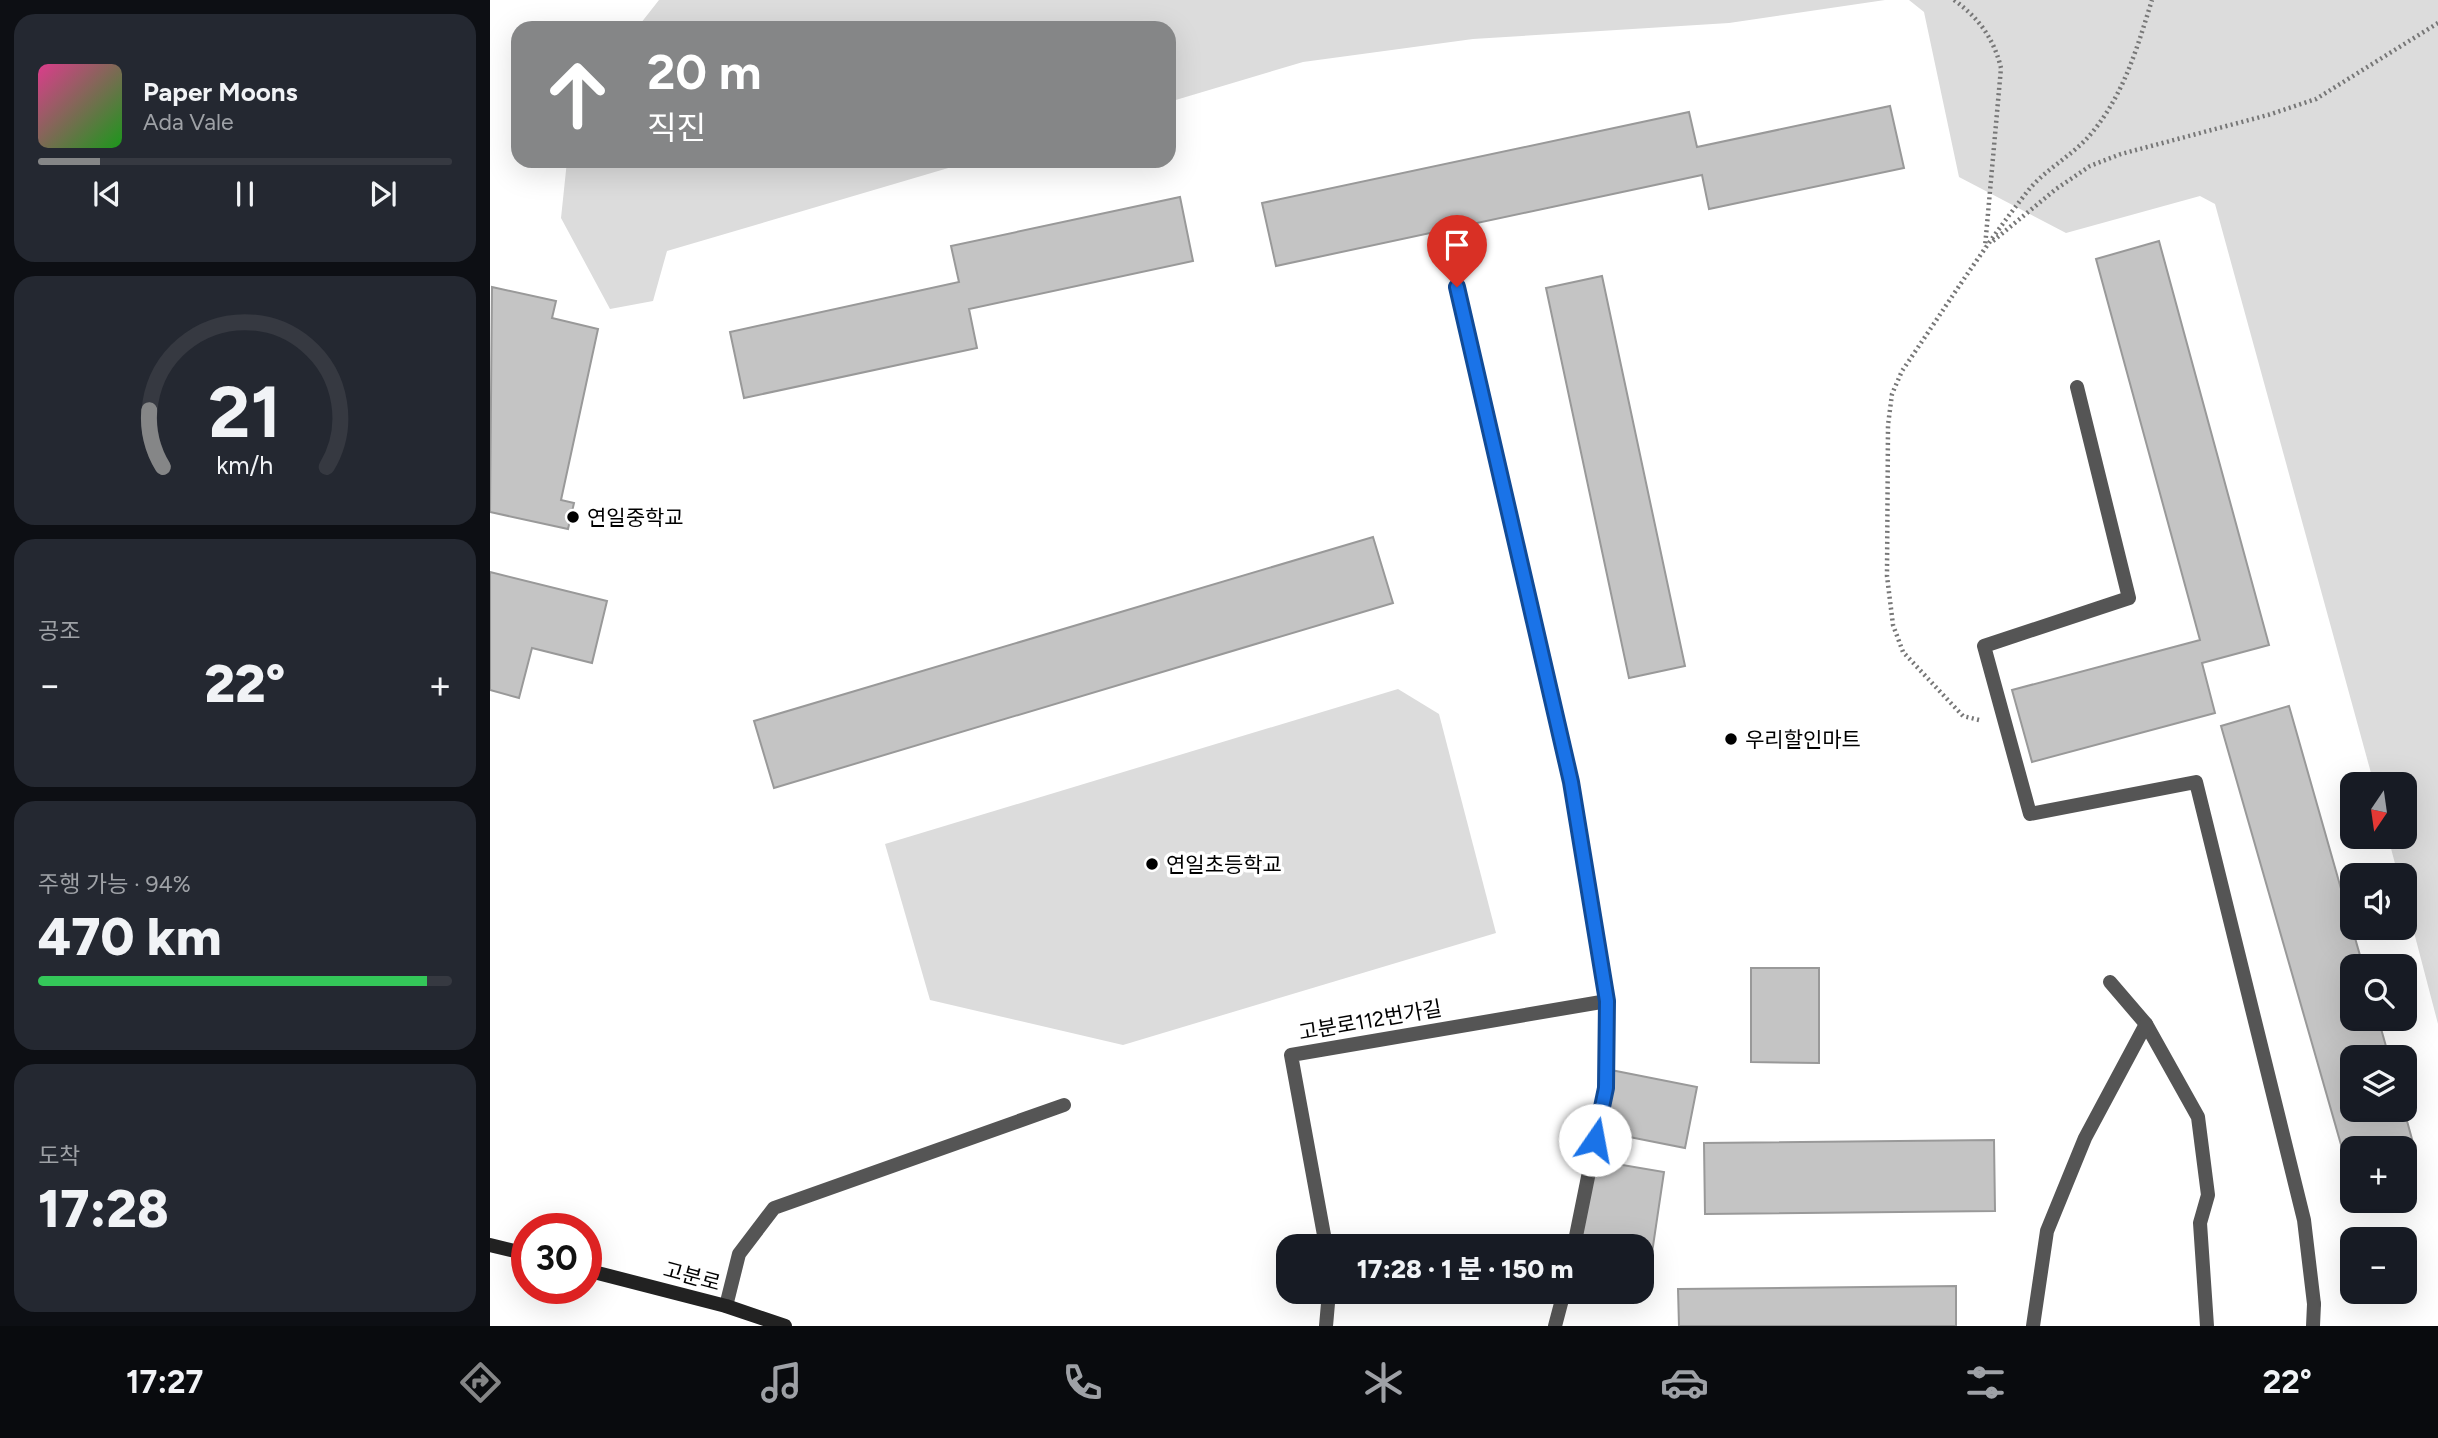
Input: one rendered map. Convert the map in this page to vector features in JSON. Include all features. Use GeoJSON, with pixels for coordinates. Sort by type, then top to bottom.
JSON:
{"type":"FeatureCollection","features":[{"type":"Feature","properties":{"kind":"main road"},"geometry":{"type":"LineString","coordinates":[[490,1245],[511,1250]]}},
{"type":"Feature","properties":{"kind":"main road","name":"고분로"},"geometry":{"type":"LineString","coordinates":[[602,1274],[726,1306],[785,1326]]}},
{"type":"Feature","properties":{"kind":"street"},"geometry":{"type":"LineString","coordinates":[[1457,287],[1571,782],[1607,1001],[1606,1088],[1576,1234]]}},
{"type":"Feature","properties":{"kind":"street"},"geometry":{"type":"LineString","coordinates":[[2077,387],[2129,598],[1984,646],[2030,814],[2196,782],[2304,1220],[2314,1304],[2313,1326]]}},
{"type":"Feature","properties":{"kind":"street"},"geometry":{"type":"LineString","coordinates":[[2110,982],[2146,1024],[2199,1117],[2208,1195],[2200,1223],[2207,1326]]}},
{"type":"Feature","properties":{"kind":"street","name":"고분로112번가길"},"geometry":{"type":"LineString","coordinates":[[1324,1234],[1291,1055],[1607,1001]]}},
{"type":"Feature","properties":{"kind":"street"},"geometry":{"type":"LineString","coordinates":[[2033,1326],[2047,1231],[2085,1138],[2146,1024]]}},
{"type":"Feature","properties":{"kind":"street"},"geometry":{"type":"LineString","coordinates":[[726,1306],[739,1254],[774,1208],[1064,1105]]}},
{"type":"Feature","properties":{"kind":"street"},"geometry":{"type":"LineString","coordinates":[[1326,1326],[1328,1304]]}},
{"type":"Feature","properties":{"kind":"street"},"geometry":{"type":"LineString","coordinates":[[1555,1326],[1561,1304]]}},
{"type":"Feature","properties":{"kind":"path"},"geometry":{"type":"LineString","coordinates":[[1954,0],[1988,33],[1996,46],[2001,68],[1985,248]]}},
{"type":"Feature","properties":{"kind":"path"},"geometry":{"type":"LineString","coordinates":[[2006,727],[1963,716],[1903,652],[1893,625],[1887,576],[1888,425],[1892,394],[1902,371],[2029,188],[2090,135],[2113,102],[2129,73],[2152,0]]}},
{"type":"Feature","properties":{"kind":"path"},"geometry":{"type":"LineString","coordinates":[[1985,248],[2056,189],[2090,166],[2121,154],[2268,116],[2316,99],[2438,23]]}},
{"type":"Feature","properties":{"kind":"shaded area"},"geometry":{"type":"Polygon","coordinates":[[[659,0],[1885,0],[1729,23],[1473,39],[1303,62],[1176,100],[1176,21],[642,21],[659,0]]]}},
{"type":"Feature","properties":{"kind":"shaded area"},"geometry":{"type":"Polygon","coordinates":[[[1909,0],[2438,0],[2438,1024],[2416,940],[2417,863],[2395,863],[2391,849],[2417,849],[2417,772],[2371,772],[2215,204],[2200,196],[2066,233],[1959,177],[1924,12],[1909,0]]]}},
{"type":"Feature","properties":{"kind":"shaded area"},"geometry":{"type":"Polygon","coordinates":[[[566,168],[948,168],[667,251],[653,301],[610,309],[561,218],[566,168]]]}},
{"type":"Feature","properties":{"kind":"shaded area"},"geometry":{"type":"Polygon","coordinates":[[[1398,689],[1439,714],[1496,933],[1123,1045],[930,1000],[885,844],[1398,689]]]}},
{"type":"Feature","properties":{"kind":"building"},"geometry":{"type":"Polygon","coordinates":[[[1890,106],[1904,168],[1709,209],[1702,175],[1276,266],[1262,203],[1689,112],[1697,147],[1890,106]]]}},
{"type":"Feature","properties":{"kind":"building"},"geometry":{"type":"Polygon","coordinates":[[[1180,197],[1193,261],[969,309],[977,348],[744,398],[730,332],[959,282],[951,246],[1180,197]]]}},
{"type":"Feature","properties":{"kind":"building"},"geometry":{"type":"Polygon","coordinates":[[[2159,241],[2269,645],[2202,663],[2215,713],[2032,762],[2012,690],[2200,640],[2096,259],[2159,241]]]}},
{"type":"Feature","properties":{"kind":"building"},"geometry":{"type":"Polygon","coordinates":[[[1602,276],[1685,666],[1629,678],[1546,288],[1602,276]]]}},
{"type":"Feature","properties":{"kind":"building"},"geometry":{"type":"Polygon","coordinates":[[[492,287],[556,301],[552,318],[598,329],[561,500],[574,503],[568,529],[490,512],[492,287]]]}},
{"type":"Feature","properties":{"kind":"building"},"geometry":{"type":"Polygon","coordinates":[[[1373,537],[1393,603],[774,788],[754,721],[1373,537]]]}},
{"type":"Feature","properties":{"kind":"building"},"geometry":{"type":"Polygon","coordinates":[[[490,572],[607,601],[592,663],[532,648],[519,698],[490,690],[490,572]]]}},
{"type":"Feature","properties":{"kind":"building"},"geometry":{"type":"Polygon","coordinates":[[[2289,706],[2340,885],[2340,940],[2356,940],[2360,954],[2340,954],[2340,1031],[2382,1031],[2386,1045],[2340,1045],[2340,1122],[2407,1122],[2411,1136],[2340,1136],[2340,1141],[2221,726],[2289,706]]]}},
{"type":"Feature","properties":{"kind":"building"},"geometry":{"type":"Polygon","coordinates":[[[1751,968],[1819,968],[1819,1063],[1751,1062],[1751,968]]]}},
{"type":"Feature","properties":{"kind":"building"},"geometry":{"type":"Polygon","coordinates":[[[1611,1070],[1697,1087],[1685,1148],[1599,1131],[1611,1070]]]}},
{"type":"Feature","properties":{"kind":"building"},"geometry":{"type":"Polygon","coordinates":[[[1994,1140],[1995,1211],[1705,1214],[1704,1143],[1994,1140]]]}},
{"type":"Feature","properties":{"kind":"building"},"geometry":{"type":"Polygon","coordinates":[[[1593,1160],[1664,1172],[1654,1240],[1654,1234],[1581,1234],[1593,1160]]]}},
{"type":"Feature","properties":{"kind":"building"},"geometry":{"type":"Polygon","coordinates":[[[1956,1286],[1956,1326],[1679,1326],[1678,1289],[1956,1286]]]}},
{"type":"Feature","properties":{"kind":"place","name":"연일중학교"},"geometry":{"type":"Point","coordinates":[573,517]}},
{"type":"Feature","properties":{"kind":"place","name":"우리할인마트"},"geometry":{"type":"Point","coordinates":[1731,739]}},
{"type":"Feature","properties":{"kind":"place","name":"연일초등학교"},"geometry":{"type":"Point","coordinates":[1152,864]}},
{"type":"Feature","properties":{"kind":"route"},"geometry":{"type":"LineString","coordinates":[[1457,287],[1571,782],[1607,1001],[1606,1088],[1595,1140]]}}]}
